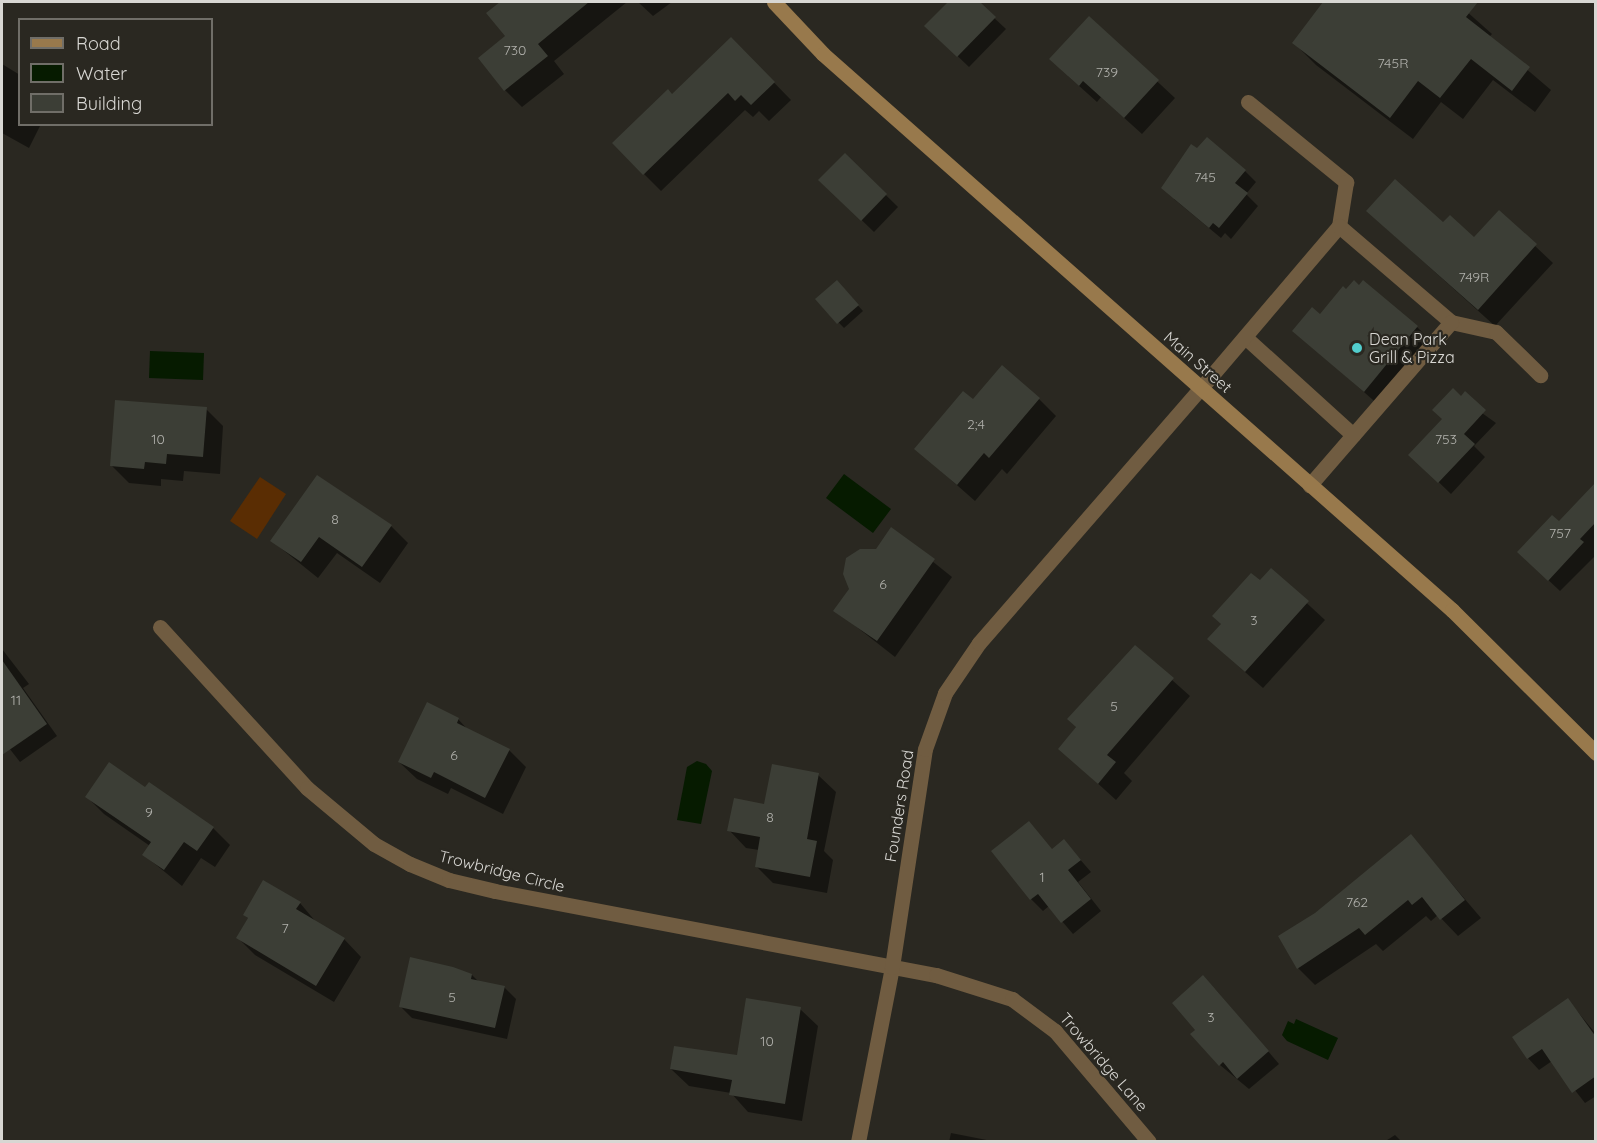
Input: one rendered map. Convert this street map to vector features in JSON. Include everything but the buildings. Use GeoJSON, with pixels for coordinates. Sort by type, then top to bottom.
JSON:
{"type":"FeatureCollection","features":[{"type":"Feature","properties":{"kind":"main road","name":"Main Street"},"geometry":{"type":"LineString","coordinates":[[774,2],[823,54],[1452,610],[1596,753]]}},
{"type":"Feature","properties":{"kind":"street"},"geometry":{"type":"LineString","coordinates":[[1248,102],[1346,182],[1339,226],[1451,322],[1496,332],[1540,375]]}},
{"type":"Feature","properties":{"kind":"street","name":"Founders Road"},"geometry":{"type":"LineString","coordinates":[[858,1142],[892,967],[925,749],[945,693],[979,643],[1339,226]]}},
{"type":"Feature","properties":{"kind":"street"},"geometry":{"type":"LineString","coordinates":[[1310,485],[1451,322]]}},
{"type":"Feature","properties":{"kind":"street"},"geometry":{"type":"LineString","coordinates":[[1245,337],[1353,435]]}},
{"type":"Feature","properties":{"kind":"street","name":"Trowbridge Circle"},"geometry":{"type":"LineString","coordinates":[[160,627],[307,788],[374,844],[410,864],[449,880],[495,891],[892,967]]}},
{"type":"Feature","properties":{"kind":"street","name":"Trowbridge Lane"},"geometry":{"type":"LineString","coordinates":[[892,967],[936,975],[1012,999],[1039,1016],[1149,1142]]}},
{"type":"Feature","properties":{"kind":"shaded area"},"geometry":{"type":"Polygon","coordinates":[[[260,477],[286,494],[257,539],[230,521],[260,477]]]}},
{"type":"Feature","properties":{"kind":"water"},"geometry":{"type":"Polygon","coordinates":[[[150,351],[204,353],[203,380],[149,378],[150,351]]]}},
{"type":"Feature","properties":{"kind":"water"},"geometry":{"type":"Polygon","coordinates":[[[844,474],[891,509],[873,533],[826,498],[844,474]]]}},
{"type":"Feature","properties":{"kind":"water"},"geometry":{"type":"Polygon","coordinates":[[[697,761],[706,764],[712,771],[701,824],[677,820],[687,767],[697,761]]]}},
{"type":"Feature","properties":{"kind":"water"},"geometry":{"type":"Polygon","coordinates":[[[1296,1019],[1338,1038],[1328,1060],[1287,1041],[1282,1035],[1288,1021],[1294,1024],[1296,1019]]]}},
{"type":"Feature","properties":{"kind":"place","name":"Dean Park Grill & Pizza"},"geometry":{"type":"Point","coordinates":[1357,348]}}]}
